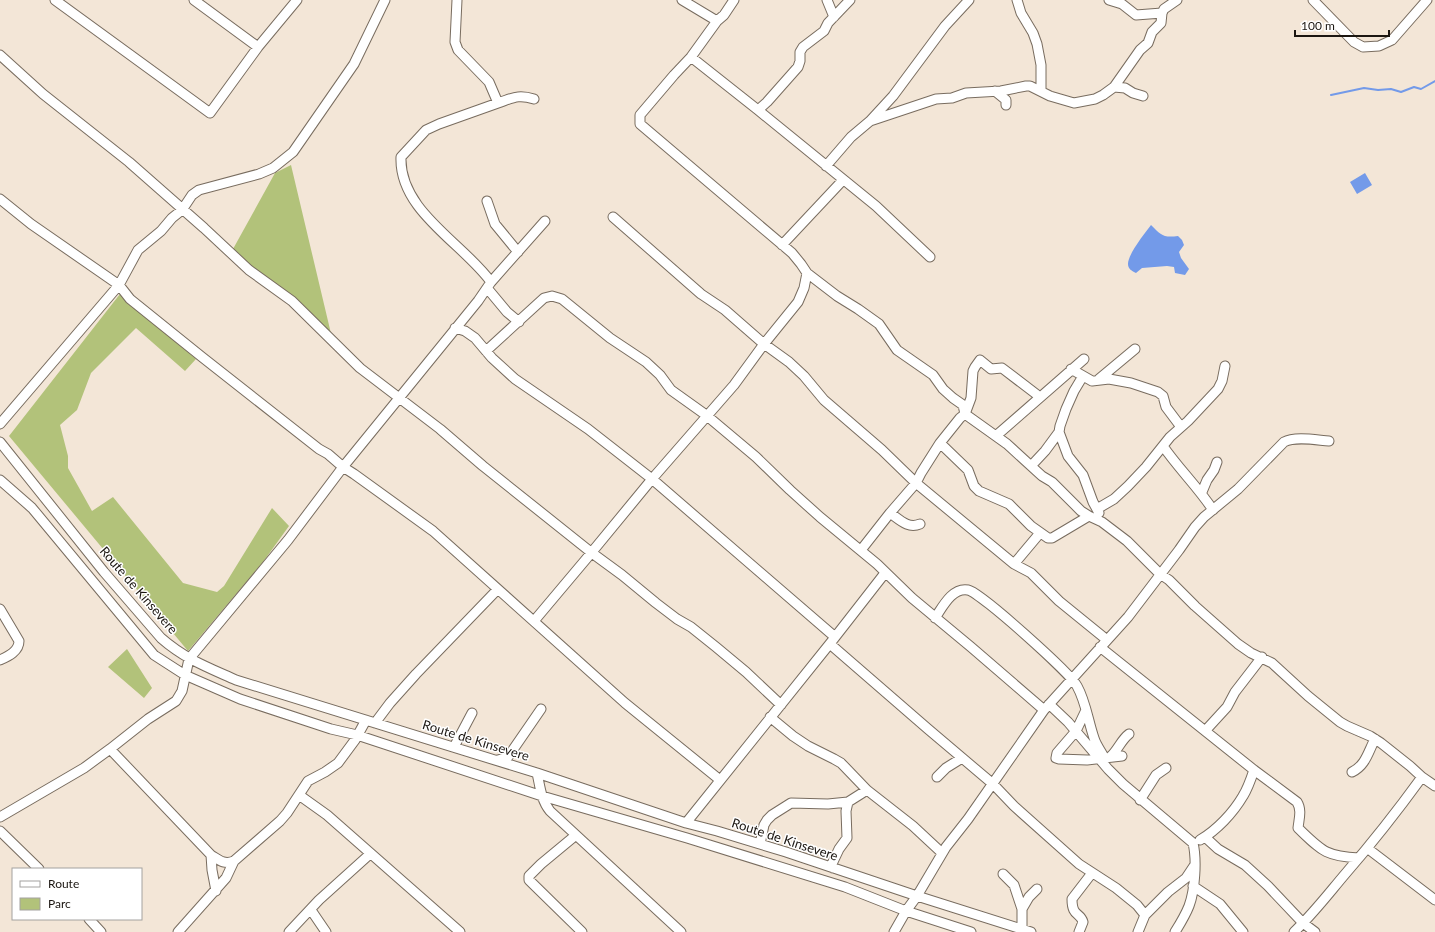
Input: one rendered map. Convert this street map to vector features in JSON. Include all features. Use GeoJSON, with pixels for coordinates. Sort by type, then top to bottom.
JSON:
{"type":"FeatureCollection","features":[{"type":"Feature","properties":{"kind":"street"},"geometry":{"type":"LineString","coordinates":[[55,0],[210,113],[258,47],[297,0]]}},
{"type":"Feature","properties":{"kind":"street"},"geometry":{"type":"LineString","coordinates":[[194,0],[258,47]]}},
{"type":"Feature","properties":{"kind":"street"},"geometry":{"type":"LineString","coordinates":[[0,424],[119,285],[138,250],[161,231],[172,218],[182,210],[192,195],[200,190],[259,174],[273,168],[293,152],[354,64],[385,0]]}},
{"type":"Feature","properties":{"kind":"street"},"geometry":{"type":"LineString","coordinates":[[457,0],[455,42],[458,50],[489,82],[498,103]]}},
{"type":"Feature","properties":{"kind":"street"},"geometry":{"type":"LineString","coordinates":[[682,0],[717,20]]}},
{"type":"Feature","properties":{"kind":"street"},"geometry":{"type":"LineString","coordinates":[[734,0],[724,15],[717,20],[691,57],[674,74],[640,115],[640,124],[792,253],[807,273],[837,296],[879,324],[897,350],[933,375],[953,398],[963,405],[965,414],[997,435],[1030,466],[1052,482],[1081,511],[1102,522],[1138,551],[1160,574],[1169,580],[1195,606],[1238,644],[1251,653],[1272,663],[1308,696],[1340,722],[1376,739],[1435,786]]}},
{"type":"Feature","properties":{"kind":"street"},"geometry":{"type":"LineString","coordinates":[[827,0],[834,17]]}},
{"type":"Feature","properties":{"kind":"street"},"geometry":{"type":"LineString","coordinates":[[758,110],[798,67],[800,52],[803,47],[824,30],[850,0]]}},
{"type":"Feature","properties":{"kind":"street"},"geometry":{"type":"LineString","coordinates":[[826,166],[851,138],[870,121],[893,96],[945,26],[969,0]]}},
{"type":"Feature","properties":{"kind":"street"},"geometry":{"type":"LineString","coordinates":[[1017,0],[1021,13],[1033,33],[1037,44],[1041,65],[1041,91]]}},
{"type":"Feature","properties":{"kind":"street"},"geometry":{"type":"LineString","coordinates":[[1109,0],[1122,4],[1136,15],[1162,13]]}},
{"type":"Feature","properties":{"kind":"street"},"geometry":{"type":"LineString","coordinates":[[870,121],[936,99],[952,98],[966,93],[995,91],[1026,86],[1030,86],[1058,98],[1077,103],[1098,98],[1114,87],[1140,50],[1148,42],[1152,32],[1161,23],[1164,9],[1177,0]]}},
{"type":"Feature","properties":{"kind":"street"},"geometry":{"type":"LineString","coordinates":[[1313,0],[1354,42],[1363,47],[1379,46],[1392,40],[1427,0]]}},
{"type":"Feature","properties":{"kind":"street"},"geometry":{"type":"LineString","coordinates":[[0,55],[43,94],[128,162],[204,228],[248,270],[292,301],[360,368],[440,429],[483,466],[656,603],[692,627],[746,672],[781,705]]}},
{"type":"Feature","properties":{"kind":"street"},"geometry":{"type":"LineString","coordinates":[[691,57],[876,206],[930,257]]}},
{"type":"Feature","properties":{"kind":"street"},"geometry":{"type":"LineString","coordinates":[[1114,87],[1125,88],[1133,93],[1143,96]]}},
{"type":"Feature","properties":{"kind":"street"},"geometry":{"type":"LineString","coordinates":[[995,91],[1006,100],[1006,105]]}},
{"type":"Feature","properties":{"kind":"street"},"geometry":{"type":"LineString","coordinates":[[519,322],[507,312],[474,262],[421,211],[407,186],[400,167],[400,162],[401,157],[426,130],[516,96],[524,96],[534,99]]}},
{"type":"Feature","properties":{"kind":"street"},"geometry":{"type":"LineString","coordinates":[[782,245],[843,180]]}},
{"type":"Feature","properties":{"kind":"street"},"geometry":{"type":"LineString","coordinates":[[0,199],[31,224],[119,285],[130,299],[319,449],[433,531],[625,703],[720,780]]}},
{"type":"Feature","properties":{"kind":"street"},"geometry":{"type":"LineString","coordinates":[[487,201],[495,224],[518,252]]}},
{"type":"Feature","properties":{"kind":"street"},"geometry":{"type":"LineString","coordinates":[[613,217],[662,261],[702,294],[725,310],[764,344],[789,362],[804,376],[824,400],[882,450],[916,483],[1014,564],[1031,573],[1060,601],[1107,640]]}},
{"type":"Feature","properties":{"kind":"street"},"geometry":{"type":"LineString","coordinates":[[0,817],[84,768],[148,719],[176,701],[182,691],[189,659],[288,540],[343,467],[489,285],[545,221]]}},
{"type":"Feature","properties":{"kind":"street"},"geometry":{"type":"LineString","coordinates":[[534,621],[706,415],[734,385],[764,344],[798,302],[804,288],[807,273]]}},
{"type":"Feature","properties":{"kind":"street"},"geometry":{"type":"LineString","coordinates":[[486,351],[544,298],[552,296],[562,299],[610,338],[646,362],[660,375],[671,390],[706,415],[756,457],[820,518],[861,550],[935,618],[1076,730],[1104,757]]}},
{"type":"Feature","properties":{"kind":"street"},"geometry":{"type":"LineString","coordinates":[[455,328],[470,334],[501,368],[588,429],[652,479],[962,758],[993,784],[1014,806],[1073,859],[1116,888],[1145,915]]}},
{"type":"Feature","properties":{"kind":"street"},"geometry":{"type":"LineString","coordinates":[[1099,379],[1136,349]]}},
{"type":"Feature","properties":{"kind":"street"},"geometry":{"type":"LineString","coordinates":[[997,435],[1084,359]]}},
{"type":"Feature","properties":{"kind":"street"},"geometry":{"type":"LineString","coordinates":[[861,550],[916,483],[940,443],[965,414],[971,398],[973,371],[980,360],[991,369],[1002,368],[1040,396]]}},
{"type":"Feature","properties":{"kind":"street"},"geometry":{"type":"LineString","coordinates":[[1097,509],[1114,499],[1128,486],[1170,437],[1188,422],[1218,389],[1222,381],[1225,366]]}},
{"type":"Feature","properties":{"kind":"street"},"geometry":{"type":"LineString","coordinates":[[1072,369],[1092,381],[1099,379],[1131,383],[1158,392],[1163,396],[1166,407],[1181,427]]}},
{"type":"Feature","properties":{"kind":"street"},"geometry":{"type":"LineString","coordinates":[[1030,466],[1045,451],[1059,432],[1066,409],[1083,376]]}},
{"type":"Feature","properties":{"kind":"street"},"geometry":{"type":"LineString","coordinates":[[1059,432],[1068,456],[1083,475],[1102,522]]}},
{"type":"Feature","properties":{"kind":"street"},"geometry":{"type":"LineString","coordinates":[[894,932],[942,853],[993,784],[1046,707],[1128,617],[1195,527],[1238,489],[1284,442],[1289,439],[1329,441]]}},
{"type":"Feature","properties":{"kind":"street","name":"Route de Kinsevere"},"geometry":{"type":"LineString","coordinates":[[0,442],[104,572],[161,638],[172,648],[189,659],[236,680],[498,760],[686,823],[760,844],[917,896],[1027,930]]}},
{"type":"Feature","properties":{"kind":"street"},"geometry":{"type":"LineString","coordinates":[[940,443],[968,470],[974,486],[978,491],[1009,504],[1031,526],[1048,538],[1052,538],[1089,516]]}},
{"type":"Feature","properties":{"kind":"street"},"geometry":{"type":"LineString","coordinates":[[1163,446],[1189,479],[1202,492],[1213,510]]}},
{"type":"Feature","properties":{"kind":"street"},"geometry":{"type":"LineString","coordinates":[[1202,492],[1217,462]]}},
{"type":"Feature","properties":{"kind":"street"},"geometry":{"type":"LineString","coordinates":[[0,480],[32,508],[154,655],[185,675],[240,699],[542,796],[687,838],[838,885],[906,911],[971,932]]}},
{"type":"Feature","properties":{"kind":"street"},"geometry":{"type":"LineString","coordinates":[[890,513],[909,526],[920,524]]}},
{"type":"Feature","properties":{"kind":"street"},"geometry":{"type":"LineString","coordinates":[[1014,564],[1040,532]]}},
{"type":"Feature","properties":{"kind":"street"},"geometry":{"type":"LineString","coordinates":[[686,823],[770,717],[833,641],[885,573]]}},
{"type":"Feature","properties":{"kind":"street"},"geometry":{"type":"LineString","coordinates":[[375,723],[390,703],[416,674],[498,590]]}},
{"type":"Feature","properties":{"kind":"street"},"geometry":{"type":"LineString","coordinates":[[935,618],[951,596],[957,592],[969,590],[988,602],[1072,678],[1082,695],[1096,743],[1123,784],[1140,800],[1193,843],[1195,865],[1189,906],[1175,932]]}},
{"type":"Feature","properties":{"kind":"street"},"geometry":{"type":"LineString","coordinates":[[0,609],[19,641],[19,646],[14,652],[0,660]]}},
{"type":"Feature","properties":{"kind":"street"},"geometry":{"type":"LineString","coordinates":[[1100,647],[1254,770],[1297,802],[1300,809],[1298,828],[1326,853],[1359,858]]}},
{"type":"Feature","properties":{"kind":"street"},"geometry":{"type":"LineString","coordinates":[[1205,731],[1227,707],[1235,692],[1262,657]]}},
{"type":"Feature","properties":{"kind":"street"},"geometry":{"type":"LineString","coordinates":[[498,760],[508,756],[541,709]]}},
{"type":"Feature","properties":{"kind":"street"},"geometry":{"type":"LineString","coordinates":[[1086,710],[1076,730],[1057,753],[1056,758],[1081,760],[1122,756]]}},
{"type":"Feature","properties":{"kind":"street"},"geometry":{"type":"LineString","coordinates":[[454,747],[472,713]]}},
{"type":"Feature","properties":{"kind":"street"},"geometry":{"type":"LineString","coordinates":[[770,717],[808,746],[841,764],[868,790],[913,826],[942,853]]}},
{"type":"Feature","properties":{"kind":"street"},"geometry":{"type":"LineString","coordinates":[[110,749],[211,855],[224,863],[229,863],[234,861],[280,821],[299,796],[308,781],[338,763],[366,720]]}},
{"type":"Feature","properties":{"kind":"street"},"geometry":{"type":"LineString","coordinates":[[1104,757],[1116,752],[1122,741],[1129,734]]}},
{"type":"Feature","properties":{"kind":"street"},"geometry":{"type":"LineString","coordinates":[[1352,772],[1365,762],[1376,739]]}},
{"type":"Feature","properties":{"kind":"street"},"geometry":{"type":"LineString","coordinates":[[937,777],[946,768],[962,758]]}},
{"type":"Feature","properties":{"kind":"street"},"geometry":{"type":"LineString","coordinates":[[1140,800],[1156,775],[1166,768]]}},
{"type":"Feature","properties":{"kind":"street"},"geometry":{"type":"LineString","coordinates":[[1193,843],[1205,837],[1218,827],[1237,806],[1248,788],[1254,770]]}},
{"type":"Feature","properties":{"kind":"street"},"geometry":{"type":"LineString","coordinates":[[537,773],[545,805],[550,811],[681,932]]}},
{"type":"Feature","properties":{"kind":"street"},"geometry":{"type":"LineString","coordinates":[[1294,932],[1359,858],[1399,809],[1422,777]]}},
{"type":"Feature","properties":{"kind":"street"},"geometry":{"type":"LineString","coordinates":[[760,844],[764,825],[767,820],[791,803],[828,804],[848,802],[868,790]]}},
{"type":"Feature","properties":{"kind":"street"},"geometry":{"type":"LineString","coordinates":[[299,796],[327,815],[460,932]]}},
{"type":"Feature","properties":{"kind":"street"},"geometry":{"type":"LineString","coordinates":[[833,868],[831,866],[833,860],[847,838],[846,811],[848,802]]}},
{"type":"Feature","properties":{"kind":"street"},"geometry":{"type":"LineString","coordinates":[[0,831],[38,868]]}},
{"type":"Feature","properties":{"kind":"street"},"geometry":{"type":"LineString","coordinates":[[576,835],[541,864],[529,876],[529,880],[582,932]]}},
{"type":"Feature","properties":{"kind":"street"},"geometry":{"type":"LineString","coordinates":[[1205,837],[1218,849],[1245,865],[1268,886],[1303,923],[1315,932]]}},
{"type":"Feature","properties":{"kind":"street"},"geometry":{"type":"LineString","coordinates":[[1367,848],[1435,900]]}},
{"type":"Feature","properties":{"kind":"street"},"geometry":{"type":"LineString","coordinates":[[289,932],[319,900],[370,854]]}},
{"type":"Feature","properties":{"kind":"street"},"geometry":{"type":"LineString","coordinates":[[211,855],[216,891]]}},
{"type":"Feature","properties":{"kind":"street"},"geometry":{"type":"LineString","coordinates":[[178,932],[216,891],[226,878],[234,861]]}},
{"type":"Feature","properties":{"kind":"street"},"geometry":{"type":"LineString","coordinates":[[1138,932],[1145,915],[1168,892],[1186,878],[1195,865]]}},
{"type":"Feature","properties":{"kind":"street"},"geometry":{"type":"LineString","coordinates":[[1079,932],[1083,922],[1082,918],[1073,910],[1072,899],[1092,873]]}},
{"type":"Feature","properties":{"kind":"street"},"geometry":{"type":"LineString","coordinates":[[1003,874],[1014,885],[1027,930]]}},
{"type":"Feature","properties":{"kind":"street"},"geometry":{"type":"LineString","coordinates":[[1193,886],[1220,904],[1244,932]]}},
{"type":"Feature","properties":{"kind":"street"},"geometry":{"type":"LineString","coordinates":[[1022,909],[1029,897],[1037,889]]}},
{"type":"Feature","properties":{"kind":"street"},"geometry":{"type":"LineString","coordinates":[[311,910],[326,932]]}},
{"type":"Feature","properties":{"kind":"street"},"geometry":{"type":"LineString","coordinates":[[90,920],[101,932]]}},
{"type":"Feature","properties":{"kind":"green space"},"geometry":{"type":"Polygon","coordinates":[[[291,165],[333,342],[233,249],[275,173],[291,165]]]}},
{"type":"Feature","properties":{"kind":"green space"},"geometry":{"type":"Polygon","coordinates":[[[120,294],[196,359],[185,371],[136,328],[91,373],[77,410],[60,425],[68,456],[68,468],[92,511],[113,497],[183,583],[217,592],[224,586],[272,508],[289,526],[263,562],[188,651],[9,436],[120,294]]]}},
{"type":"Feature","properties":{"kind":"green space"},"geometry":{"type":"Polygon","coordinates":[[[127,649],[152,688],[144,698],[108,667],[127,649]]]}},
{"type":"Feature","properties":{"kind":"water"},"geometry":{"type":"Polygon","coordinates":[[[1365,173],[1372,185],[1357,194],[1350,182],[1365,173]]]}},
{"type":"Feature","properties":{"kind":"water"},"geometry":{"type":"Polygon","coordinates":[[[1151,225],[1163,235],[1169,237],[1178,236],[1182,240],[1184,245],[1179,252],[1181,258],[1189,269],[1185,275],[1175,273],[1174,267],[1167,266],[1142,268],[1136,273],[1129,269],[1128,264],[1131,255],[1151,225]]]}},
{"type":"Feature","properties":{"kind":"waterway"},"geometry":{"type":"LineString","coordinates":[[1331,95],[1364,88],[1378,90],[1391,89],[1401,92],[1414,87],[1421,89],[1435,81]]}}]}
